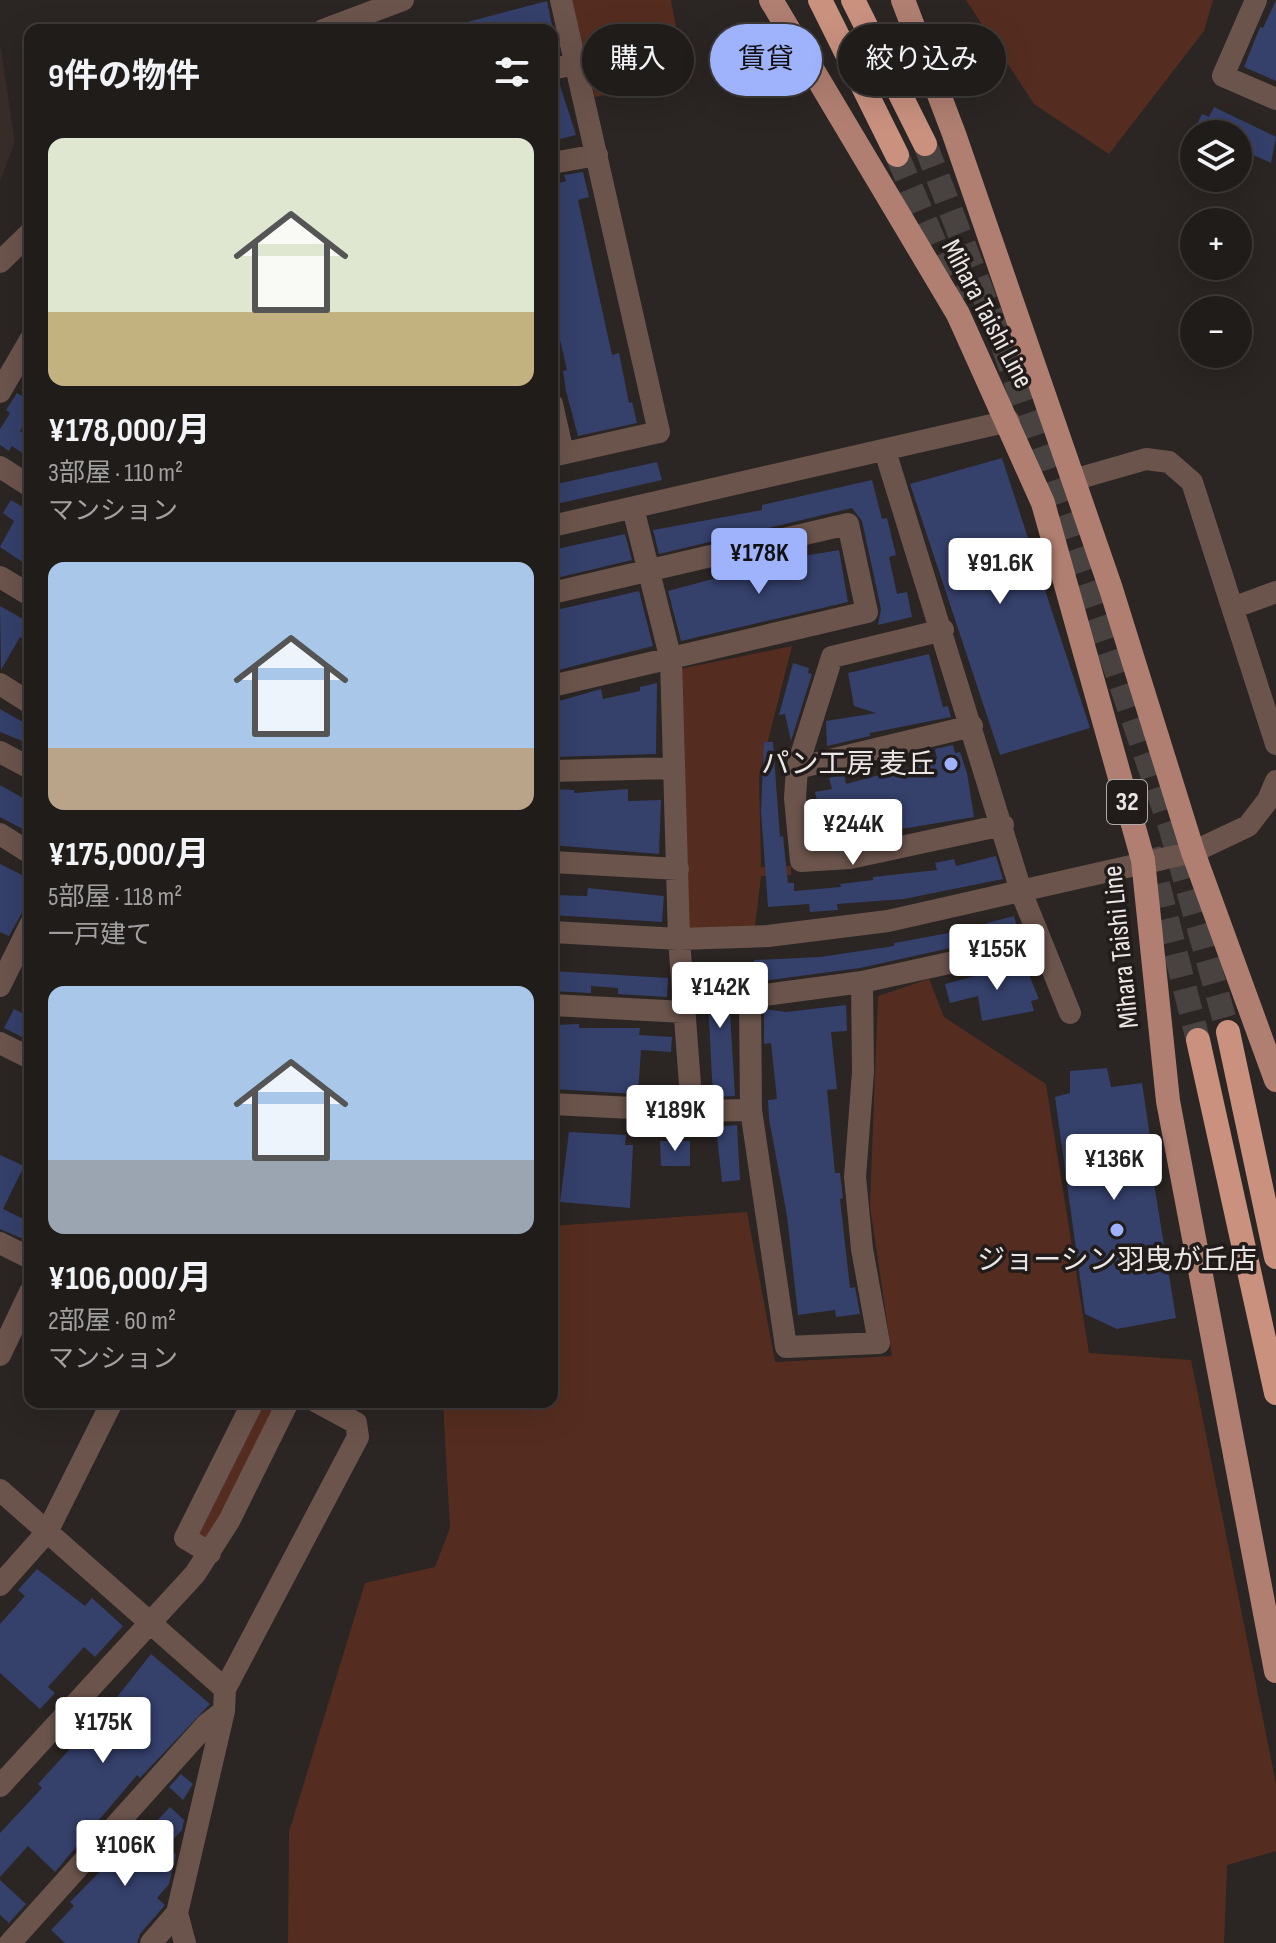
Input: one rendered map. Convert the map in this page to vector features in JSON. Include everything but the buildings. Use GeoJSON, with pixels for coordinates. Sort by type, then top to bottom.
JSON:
{"type":"FeatureCollection","features":[{"type":"Feature","properties":{"kind":"highway"},"geometry":{"type":"LineString","coordinates":[[820,0],[897,155]]}},
{"type":"Feature","properties":{"kind":"highway"},"geometry":{"type":"LineString","coordinates":[[853,0],[925,144]]}},
{"type":"Feature","properties":{"kind":"highway"},"geometry":{"type":"LineString","coordinates":[[1228,1032],[1276,1257]]}},
{"type":"Feature","properties":{"kind":"highway"},"geometry":{"type":"LineString","coordinates":[[1198,1040],[1276,1393]]}},
{"type":"Feature","properties":{"kind":"main road","name":"Mihara Taishi Line"},"geometry":{"type":"LineString","coordinates":[[771,0],[958,314],[1009,421],[1043,503],[1143,860],[1168,1101],[1276,1671]]}},
{"type":"Feature","properties":{"kind":"main road","name":"Mihara Taishi Line"},"geometry":{"type":"LineString","coordinates":[[903,0],[954,134],[1073,480],[1193,852],[1276,1080]]}},
{"type":"Feature","properties":{"kind":"street"},"geometry":{"type":"LineString","coordinates":[[339,24],[403,0]]}},
{"type":"Feature","properties":{"kind":"street"},"geometry":{"type":"LineString","coordinates":[[558,454],[659,432],[597,155],[563,66],[561,0]]}},
{"type":"Feature","properties":{"kind":"street"},"geometry":{"type":"LineString","coordinates":[[1256,0],[1223,76],[1276,99]]}},
{"type":"Feature","properties":{"kind":"street"},"geometry":{"type":"LineString","coordinates":[[558,162],[597,155]]}},
{"type":"Feature","properties":{"kind":"street"},"geometry":{"type":"LineString","coordinates":[[0,262],[24,239]]}},
{"type":"Feature","properties":{"kind":"street"},"geometry":{"type":"LineString","coordinates":[[0,392],[22,372]]}},
{"type":"Feature","properties":{"kind":"street"},"geometry":{"type":"LineString","coordinates":[[558,525],[1009,421]]}},
{"type":"Feature","properties":{"kind":"street"},"geometry":{"type":"LineString","coordinates":[[885,451],[943,630],[1022,894],[1070,1013]]}},
{"type":"Feature","properties":{"kind":"street"},"geometry":{"type":"LineString","coordinates":[[1073,480],[1146,459],[1169,462],[1192,482],[1235,607],[1276,744]]}},
{"type":"Feature","properties":{"kind":"street"},"geometry":{"type":"LineString","coordinates":[[0,467],[24,482]]}},
{"type":"Feature","properties":{"kind":"street"},"geometry":{"type":"LineString","coordinates":[[633,508],[671,660],[679,939],[692,1111]]}},
{"type":"Feature","properties":{"kind":"street"},"geometry":{"type":"LineString","coordinates":[[558,592],[651,573],[848,524],[867,612],[558,685]]}},
{"type":"Feature","properties":{"kind":"street"},"geometry":{"type":"LineString","coordinates":[[0,577],[24,591]]}},
{"type":"Feature","properties":{"kind":"street"},"geometry":{"type":"LineString","coordinates":[[1235,607],[1276,592]]}},
{"type":"Feature","properties":{"kind":"street"},"geometry":{"type":"LineString","coordinates":[[943,630],[832,657],[797,768],[795,798],[801,861],[850,858],[1003,825]]}},
{"type":"Feature","properties":{"kind":"street"},"geometry":{"type":"LineString","coordinates":[[0,684],[24,699]]}},
{"type":"Feature","properties":{"kind":"street"},"geometry":{"type":"LineString","coordinates":[[797,768],[972,726]]}},
{"type":"Feature","properties":{"kind":"street"},"geometry":{"type":"LineString","coordinates":[[0,752],[24,765]]}},
{"type":"Feature","properties":{"kind":"street"},"geometry":{"type":"LineString","coordinates":[[558,771],[674,768]]}},
{"type":"Feature","properties":{"kind":"street"},"geometry":{"type":"LineString","coordinates":[[558,932],[679,939],[827,930],[1022,894],[1143,860],[1193,852],[1248,826],[1268,800],[1276,781]]}},
{"type":"Feature","properties":{"kind":"street"},"geometry":{"type":"LineString","coordinates":[[0,834],[24,849]]}},
{"type":"Feature","properties":{"kind":"street"},"geometry":{"type":"LineString","coordinates":[[558,862],[678,869]]}},
{"type":"Feature","properties":{"kind":"street"},"geometry":{"type":"LineString","coordinates":[[862,982],[863,1072],[855,1177],[862,1249],[879,1343],[786,1347],[751,1110],[750,997],[862,982],[1041,943]]}},
{"type":"Feature","properties":{"kind":"street"},"geometry":{"type":"LineString","coordinates":[[0,986],[16,951]]}},
{"type":"Feature","properties":{"kind":"street"},"geometry":{"type":"LineString","coordinates":[[558,1005],[684,1012]]}},
{"type":"Feature","properties":{"kind":"street"},"geometry":{"type":"LineString","coordinates":[[0,1043],[24,1055]]}},
{"type":"Feature","properties":{"kind":"street"},"geometry":{"type":"LineString","coordinates":[[558,1104],[692,1111],[751,1110]]}},
{"type":"Feature","properties":{"kind":"street"},"geometry":{"type":"LineString","coordinates":[[0,1243],[24,1255]]}},
{"type":"Feature","properties":{"kind":"street"},"geometry":{"type":"LineString","coordinates":[[0,1355],[24,1305]]}},
{"type":"Feature","properties":{"kind":"street"},"geometry":{"type":"LineString","coordinates":[[0,1585],[47,1532],[109,1408]]}},
{"type":"Feature","properties":{"kind":"street"},"geometry":{"type":"LineString","coordinates":[[210,1553],[185,1538],[250,1408]]}},
{"type":"Feature","properties":{"kind":"street"},"geometry":{"type":"LineString","coordinates":[[0,1786],[195,1574],[210,1553],[285,1408]]}},
{"type":"Feature","properties":{"kind":"street"},"geometry":{"type":"LineString","coordinates":[[10,1943],[225,1700],[358,1437],[356,1423],[330,1408]]}},
{"type":"Feature","properties":{"kind":"street"},"geometry":{"type":"LineString","coordinates":[[0,1490],[147,1623],[225,1700]]}},
{"type":"Feature","properties":{"kind":"street"},"geometry":{"type":"LineString","coordinates":[[185,1943],[177,1913],[225,1700]]}},
{"type":"Feature","properties":{"kind":"street"},"geometry":{"type":"LineString","coordinates":[[151,1943],[177,1913]]}},
{"type":"Feature","properties":{"kind":"shaded area"},"geometry":{"type":"Polygon","coordinates":[[[571,0],[671,0],[676,24],[582,24],[582,44],[571,0]]]}},
{"type":"Feature","properties":{"kind":"shaded area"},"geometry":{"type":"Polygon","coordinates":[[[966,0],[1213,0],[1204,31],[1109,154],[1034,104],[1006,61],[1006,24],[982,24],[966,0]]]}},
{"type":"Feature","properties":{"kind":"shaded area"},"geometry":{"type":"Polygon","coordinates":[[[0,43],[15,142],[0,181],[0,43]]]}},
{"type":"Feature","properties":{"kind":"shaded area"},"geometry":{"type":"Polygon","coordinates":[[[792,646],[759,776],[761,867],[791,866],[791,875],[761,876],[755,927],[687,930],[680,669],[792,646]]]}},
{"type":"Feature","properties":{"kind":"shaded area"},"geometry":{"type":"Polygon","coordinates":[[[929,979],[944,1017],[1046,1084],[1089,1353],[1191,1360],[1276,1784],[1276,1851],[1227,1865],[1224,1943],[288,1943],[289,1832],[365,1583],[435,1567],[450,1528],[443,1408],[558,1408],[558,1226],[747,1212],[775,1362],[892,1356],[870,1206],[878,996],[929,979]]]}},
{"type":"Feature","properties":{"kind":"shaded area"},"geometry":{"type":"Polygon","coordinates":[[[257,1408],[275,1408],[209,1540],[194,1534],[257,1408]]]}},
{"type":"Feature","properties":{"kind":"tunnel"},"geometry":{"type":"LineString","coordinates":[[925,144],[1006,354],[1170,826],[1228,1032]]}},
{"type":"Feature","properties":{"kind":"tunnel"},"geometry":{"type":"LineString","coordinates":[[897,155],[959,300]]}},
{"type":"Feature","properties":{"kind":"tunnel"},"geometry":{"type":"LineString","coordinates":[[1149,849],[1198,1040]]}},
{"type":"Feature","properties":{"kind":"place","name":"パン工房 麦丘"},"geometry":{"type":"Point","coordinates":[951,764]}},
{"type":"Feature","properties":{"kind":"place","name":"ジョーシン羽曳が丘店"},"geometry":{"type":"Point","coordinates":[1117,1230]}}]}
